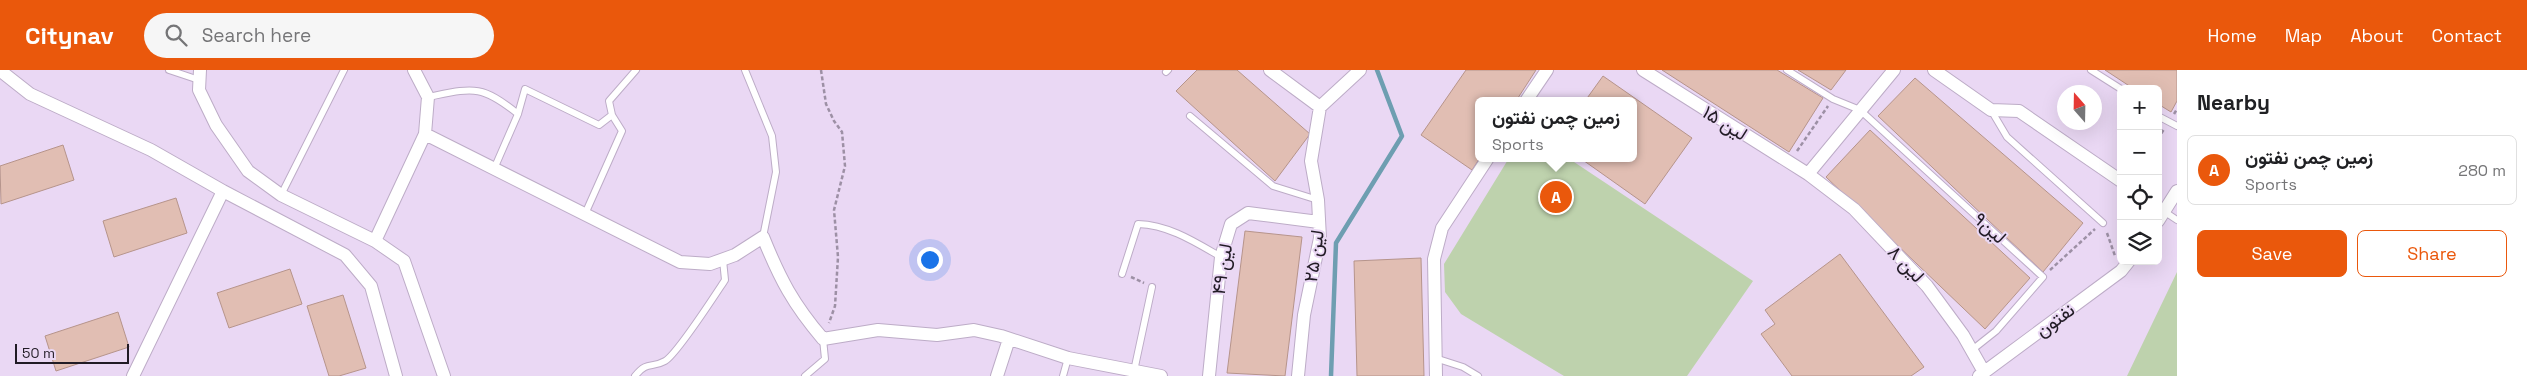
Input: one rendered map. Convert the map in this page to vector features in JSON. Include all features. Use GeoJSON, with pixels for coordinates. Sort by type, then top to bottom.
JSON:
{"type":"FeatureCollection","features":[{"type":"Feature","properties":{"kind":"street"},"geometry":{"type":"LineString","coordinates":[[375,241],[425,134],[428,97],[414,70]]}},
{"type":"Feature","properties":{"kind":"street"},"geometry":{"type":"LineString","coordinates":[[1270,70],[1320,107],[1360,70]]}},
{"type":"Feature","properties":{"kind":"street"},"geometry":{"type":"LineString","coordinates":[[1529,97],[1546,70]]}},
{"type":"Feature","properties":{"kind":"street","name":"لین ۱۵"},"geometry":{"type":"LineString","coordinates":[[1643,70],[1808,174]]}},
{"type":"Feature","properties":{"kind":"street"},"geometry":{"type":"LineString","coordinates":[[1808,174],[1894,70]]}},
{"type":"Feature","properties":{"kind":"street"},"geometry":{"type":"LineString","coordinates":[[1934,70],[1991,110],[2019,111],[2117,179]]}},
{"type":"Feature","properties":{"kind":"street"},"geometry":{"type":"LineString","coordinates":[[2,72],[30,94],[151,150],[223,191],[345,255],[370,286],[396,376]]}},
{"type":"Feature","properties":{"kind":"street"},"geometry":{"type":"LineString","coordinates":[[199,75],[198,90],[216,125],[248,171],[281,196],[375,241],[404,261],[444,376]]}},
{"type":"Feature","properties":{"kind":"street","name":"لین ۲۵"},"geometry":{"type":"LineString","coordinates":[[1298,376],[1304,315],[1320,238],[1318,200],[1311,161],[1320,107]]}},
{"type":"Feature","properties":{"kind":"street"},"geometry":{"type":"LineString","coordinates":[[425,134],[680,262],[710,264],[735,256],[763,237],[780,280],[805,319],[823,338],[878,330],[937,335],[974,330],[1068,358],[1161,376]]}},
{"type":"Feature","properties":{"kind":"street"},"geometry":{"type":"LineString","coordinates":[[1436,376],[1434,259],[1442,228],[1485,162]]}},
{"type":"Feature","properties":{"kind":"street","name":"لین ۸"},"geometry":{"type":"LineString","coordinates":[[1808,174],[1854,209],[1928,286],[1972,350],[1982,375]]}},
{"type":"Feature","properties":{"kind":"street"},"geometry":{"type":"LineString","coordinates":[[133,376],[223,191]]}},
{"type":"Feature","properties":{"kind":"street"},"geometry":{"type":"LineString","coordinates":[[2162,211],[2177,192]]}},
{"type":"Feature","properties":{"kind":"street","name":"لین ۴۹"},"geometry":{"type":"LineString","coordinates":[[1209,376],[1221,257],[1231,224],[1248,213],[1319,222]]}},
{"type":"Feature","properties":{"kind":"street","name":"نفتون"},"geometry":{"type":"LineString","coordinates":[[1982,375],[2121,271],[2126,265]]}},
{"type":"Feature","properties":{"kind":"street"},"geometry":{"type":"LineString","coordinates":[[997,376],[1009,339]]}},
{"type":"Feature","properties":{"kind":"lane"},"geometry":{"type":"LineString","coordinates":[[169,70],[199,75]]}},
{"type":"Feature","properties":{"kind":"lane"},"geometry":{"type":"LineString","coordinates":[[281,196],[344,70]]}},
{"type":"Feature","properties":{"kind":"lane"},"geometry":{"type":"LineString","coordinates":[[585,214],[622,131],[612,115],[609,101],[636,70]]}},
{"type":"Feature","properties":{"kind":"lane"},"geometry":{"type":"LineString","coordinates":[[746,70],[772,136],[776,172],[763,237]]}},
{"type":"Feature","properties":{"kind":"lane"},"geometry":{"type":"LineString","coordinates":[[1787,70],[1833,99],[1860,110]]}},
{"type":"Feature","properties":{"kind":"lane"},"geometry":{"type":"LineString","coordinates":[[2092,70],[2117,86]]}},
{"type":"Feature","properties":{"kind":"lane"},"geometry":{"type":"LineString","coordinates":[[428,97],[477,89],[496,96],[518,114]]}},
{"type":"Feature","properties":{"kind":"lane"},"geometry":{"type":"LineString","coordinates":[[494,169],[518,114],[525,89],[599,125],[612,115]]}},
{"type":"Feature","properties":{"kind":"lane","name":"لین۹"},"geometry":{"type":"LineString","coordinates":[[1860,110],[2043,277]]}},
{"type":"Feature","properties":{"kind":"lane"},"geometry":{"type":"LineString","coordinates":[[1991,110],[2008,137],[2103,223]]}},
{"type":"Feature","properties":{"kind":"lane"},"geometry":{"type":"LineString","coordinates":[[1190,116],[1273,186],[1318,200]]}},
{"type":"Feature","properties":{"kind":"lane"},"geometry":{"type":"LineString","coordinates":[[2162,118],[2177,126]]}},
{"type":"Feature","properties":{"kind":"lane"},"geometry":{"type":"LineString","coordinates":[[2162,215],[2177,220]]}},
{"type":"Feature","properties":{"kind":"lane"},"geometry":{"type":"LineString","coordinates":[[1122,274],[1138,224],[1156,225],[1188,239],[1221,257]]}},
{"type":"Feature","properties":{"kind":"lane"},"geometry":{"type":"LineString","coordinates":[[635,376],[642,367],[666,361],[678,347],[725,280],[723,260]]}},
{"type":"Feature","properties":{"kind":"lane"},"geometry":{"type":"LineString","coordinates":[[1972,350],[1996,331],[2043,277]]}},
{"type":"Feature","properties":{"kind":"lane"},"geometry":{"type":"LineString","coordinates":[[1134,371],[1152,287]]}},
{"type":"Feature","properties":{"kind":"lane"},"geometry":{"type":"LineString","coordinates":[[805,376],[825,359],[823,338]]}},
{"type":"Feature","properties":{"kind":"lane"},"geometry":{"type":"LineString","coordinates":[[1063,376],[1068,358]]}},
{"type":"Feature","properties":{"kind":"lane"},"geometry":{"type":"LineString","coordinates":[[1435,358],[1463,367],[1478,376]]}},
{"type":"Feature","properties":{"kind":"path"},"geometry":{"type":"LineString","coordinates":[[821,70],[826,104],[842,132],[845,166],[834,210],[838,257],[835,306],[823,338]]}},
{"type":"Feature","properties":{"kind":"path"},"geometry":{"type":"LineString","coordinates":[[1789,163],[1833,99]]}},
{"type":"Feature","properties":{"kind":"path"},"geometry":{"type":"LineString","coordinates":[[2043,277],[2084,237],[2103,223],[2121,271]]}},
{"type":"Feature","properties":{"kind":"path"},"geometry":{"type":"LineString","coordinates":[[1122,274],[1152,287]]}},
{"type":"Feature","properties":{"kind":"green space"},"geometry":{"type":"Polygon","coordinates":[[[1507,162],[1574,162],[1753,281],[1687,376],[1564,376],[1461,314],[1445,292],[1444,264],[1507,162]]]}},
{"type":"Feature","properties":{"kind":"green space"},"geometry":{"type":"Polygon","coordinates":[[[2177,272],[2177,376],[2127,376],[2177,272]]]}},
{"type":"Feature","properties":{"kind":"building"},"geometry":{"type":"Polygon","coordinates":[[[1197,70],[1237,70],[1310,134],[1275,181],[1176,91],[1197,70]]]}},
{"type":"Feature","properties":{"kind":"building"},"geometry":{"type":"Polygon","coordinates":[[[1466,70],[1536,70],[1519,97],[1475,97],[1475,162],[1477,162],[1472,170],[1421,135],[1466,70]]]}},
{"type":"Feature","properties":{"kind":"building"},"geometry":{"type":"Polygon","coordinates":[[[1662,70],[1777,70],[1823,98],[1789,152],[1662,70]]]}},
{"type":"Feature","properties":{"kind":"building"},"geometry":{"type":"Polygon","coordinates":[[[1798,70],[1846,70],[1831,90],[1798,70]]]}},
{"type":"Feature","properties":{"kind":"building"},"geometry":{"type":"Polygon","coordinates":[[[2105,70],[2177,70],[2177,101],[2171,112],[2162,106],[2162,85],[2128,85],[2105,70]]]}},
{"type":"Feature","properties":{"kind":"building"},"geometry":{"type":"Polygon","coordinates":[[[1603,76],[1633,97],[1588,97],[1603,76]]]}},
{"type":"Feature","properties":{"kind":"building"},"geometry":{"type":"Polygon","coordinates":[[[1915,78],[2083,223],[2043,272],[1878,116],[1915,78]]]}},
{"type":"Feature","properties":{"kind":"building"},"geometry":{"type":"Polygon","coordinates":[[[1637,100],[1692,138],[1645,204],[1586,162],[1637,162],[1637,100]]]}},
{"type":"Feature","properties":{"kind":"building"},"geometry":{"type":"Polygon","coordinates":[[[1870,130],[2030,278],[1985,329],[1826,177],[1870,130]]]}},
{"type":"Feature","properties":{"kind":"building"},"geometry":{"type":"Polygon","coordinates":[[[63,145],[74,180],[1,204],[0,166],[63,145]]]}},
{"type":"Feature","properties":{"kind":"building"},"geometry":{"type":"Polygon","coordinates":[[[176,198],[187,233],[114,257],[103,221],[176,198]]]}},
{"type":"Feature","properties":{"kind":"building"},"geometry":{"type":"Polygon","coordinates":[[[1245,231],[1302,237],[1285,376],[1227,373],[1245,231]]]}},
{"type":"Feature","properties":{"kind":"building"},"geometry":{"type":"Polygon","coordinates":[[[1840,254],[1924,367],[1911,376],[1792,376],[1761,334],[1775,324],[1765,310],[1840,254]]]}},
{"type":"Feature","properties":{"kind":"building"},"geometry":{"type":"Polygon","coordinates":[[[1421,258],[1424,376],[1357,376],[1354,261],[1421,258]]]}},
{"type":"Feature","properties":{"kind":"building"},"geometry":{"type":"Polygon","coordinates":[[[290,269],[302,304],[229,328],[217,293],[290,269]]]}},
{"type":"Feature","properties":{"kind":"building"},"geometry":{"type":"Polygon","coordinates":[[[343,295],[366,368],[339,376],[329,376],[307,306],[343,295]]]}},
{"type":"Feature","properties":{"kind":"building"},"geometry":{"type":"Polygon","coordinates":[[[118,312],[129,347],[56,371],[45,336],[118,312]]]}},
{"type":"Feature","properties":{"kind":"waterway"},"geometry":{"type":"LineString","coordinates":[[1331,376],[1336,243],[1402,136],[1377,70]]}},
{"type":"Feature","properties":{"kind":"place","name":"زمین چمن نفتون"},"geometry":{"type":"Point","coordinates":[1556,197]}}]}
